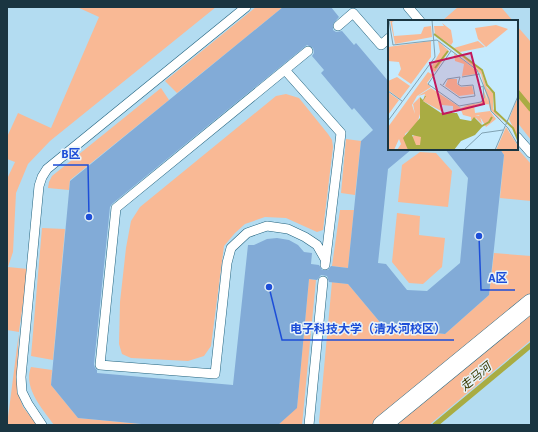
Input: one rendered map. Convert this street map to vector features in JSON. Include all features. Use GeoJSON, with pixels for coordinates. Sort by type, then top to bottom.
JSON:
{"type":"FeatureCollection","features":[{"type":"Feature","properties":{"kind":"street"},"geometry":{"type":"LineString","coordinates":[[382,425],[531,303]]}},
{"type":"Feature","properties":{"kind":"lane"},"geometry":{"type":"LineString","coordinates":[[42,425],[22,392],[21,377],[39,186],[42,177],[47,170],[246,7]]}},
{"type":"Feature","properties":{"kind":"lane"},"geometry":{"type":"LineString","coordinates":[[408,7],[414,19]]}},
{"type":"Feature","properties":{"kind":"lane"},"geometry":{"type":"LineString","coordinates":[[338,26],[353,13],[381,45],[388,39]]}},
{"type":"Feature","properties":{"kind":"lane"},"geometry":{"type":"LineString","coordinates":[[285,70],[340,134],[325,262],[317,245],[305,237],[288,230],[267,226],[247,233],[230,248],[227,263],[215,374],[180,375],[100,365],[116,208],[308,51]]}},
{"type":"Feature","properties":{"kind":"lane"},"geometry":{"type":"LineString","coordinates":[[518,138],[531,153]]}},
{"type":"Feature","properties":{"kind":"lane"},"geometry":{"type":"LineString","coordinates":[[309,425],[323,281]]}},
{"type":"Feature","properties":{"kind":"shaded area"},"geometry":{"type":"Polygon","coordinates":[[[7,7],[531,7],[531,425],[7,425],[7,7]]]}},
{"type":"Feature","properties":{"kind":"shaded area"},"geometry":{"type":"Polygon","coordinates":[[[77,7],[216,7],[50,141],[28,164],[16,193],[13,252],[8,267],[28,269],[19,332],[7,330],[7,179],[15,162],[7,159],[7,137],[18,113],[51,128],[99,17],[77,7]]]}},
{"type":"Feature","properties":{"kind":"shaded area"},"geometry":{"type":"Polygon","coordinates":[[[256,7],[283,7],[177,93],[165,81],[256,7]]]}},
{"type":"Feature","properties":{"kind":"shaded area"},"geometry":{"type":"Polygon","coordinates":[[[458,7],[501,7],[512,20],[443,20],[458,7]]]}},
{"type":"Feature","properties":{"kind":"shaded area"},"geometry":{"type":"Polygon","coordinates":[[[518,27],[531,42],[531,140],[518,123],[518,27]]]}},
{"type":"Feature","properties":{"kind":"shaded area"},"geometry":{"type":"Polygon","coordinates":[[[161,88],[169,100],[70,180],[69,190],[48,188],[52,176],[161,88]]]}},
{"type":"Feature","properties":{"kind":"shaded area"},"geometry":{"type":"Polygon","coordinates":[[[286,94],[299,98],[332,140],[333,147],[323,230],[317,232],[286,218],[265,217],[245,224],[224,246],[211,346],[204,356],[188,361],[131,358],[122,354],[119,344],[120,302],[126,248],[131,221],[140,207],[276,96],[286,94]]]}},
{"type":"Feature","properties":{"kind":"shaded area"},"geometry":{"type":"Polygon","coordinates":[[[346,139],[361,141],[355,195],[341,193],[346,139]]]}},
{"type":"Feature","properties":{"kind":"shaded area"},"geometry":{"type":"Polygon","coordinates":[[[518,149],[531,164],[531,201],[500,198],[504,155],[501,150],[518,149]]]}},
{"type":"Feature","properties":{"kind":"shaded area"},"geometry":{"type":"Polygon","coordinates":[[[420,152],[436,153],[452,171],[448,207],[398,202],[402,165],[420,152]]]}},
{"type":"Feature","properties":{"kind":"shaded area"},"geometry":{"type":"Polygon","coordinates":[[[340,210],[354,210],[348,268],[332,266],[340,210]]]}},
{"type":"Feature","properties":{"kind":"shaded area"},"geometry":{"type":"Polygon","coordinates":[[[397,213],[420,216],[419,235],[445,238],[442,267],[423,284],[409,283],[392,262],[397,213]]]}},
{"type":"Feature","properties":{"kind":"shaded area"},"geometry":{"type":"Polygon","coordinates":[[[42,228],[65,229],[53,360],[31,356],[42,228]]]}},
{"type":"Feature","properties":{"kind":"shaded area"},"geometry":{"type":"Polygon","coordinates":[[[494,253],[531,256],[531,294],[371,425],[320,425],[319,422],[332,282],[348,284],[384,327],[445,334],[489,295],[494,253]]]}},
{"type":"Feature","properties":{"kind":"shaded area"},"geometry":{"type":"Polygon","coordinates":[[[309,279],[316,280],[302,425],[278,425],[297,407],[309,279]]]}},
{"type":"Feature","properties":{"kind":"shaded area"},"geometry":{"type":"Polygon","coordinates":[[[531,313],[531,340],[429,425],[390,425],[531,313]]]}},
{"type":"Feature","properties":{"kind":"shaded area"},"geometry":{"type":"Polygon","coordinates":[[[19,333],[17,372],[18,392],[23,407],[37,425],[7,425],[19,333]]]}},
{"type":"Feature","properties":{"kind":"shaded area"},"geometry":{"type":"Polygon","coordinates":[[[31,367],[52,370],[51,385],[78,418],[152,425],[54,425],[35,398],[30,383],[29,375],[31,367]]]}},
{"type":"Feature","properties":{"kind":"building"},"geometry":{"type":"Polygon","coordinates":[[[283,7],[331,7],[339,17],[333,24],[333,30],[336,32],[342,31],[354,45],[356,43],[388,81],[388,150],[411,150],[388,169],[378,263],[386,264],[407,290],[427,291],[460,263],[468,178],[446,150],[501,150],[504,155],[489,295],[445,334],[384,327],[348,284],[329,282],[327,276],[321,275],[317,280],[309,279],[297,408],[278,425],[152,425],[78,418],[51,385],[70,181],[283,7]],[[307,45],[112,204],[110,207],[94,364],[97,373],[233,385],[248,245],[254,245],[267,239],[277,238],[289,240],[298,245],[304,252],[312,253],[311,264],[319,265],[322,270],[328,270],[331,266],[348,268],[361,141],[373,130],[354,108],[352,110],[321,73],[324,70],[312,56],[314,53],[313,48],[307,45]]]}},
{"type":"Feature","properties":{"kind":"waterway"},"geometry":{"type":"LineString","coordinates":[[518,93],[531,109]]}},
{"type":"Feature","properties":{"kind":"waterway","name":"走马河"},"geometry":{"type":"LineString","coordinates":[[435,425],[531,345]]}},
{"type":"Feature","properties":{"kind":"place","name":"B区"},"geometry":{"type":"Point","coordinates":[89,217]}},
{"type":"Feature","properties":{"kind":"place","name":"A区"},"geometry":{"type":"Point","coordinates":[479,236]}},
{"type":"Feature","properties":{"kind":"place","name":"电子科技大学（清水河校区）"},"geometry":{"type":"Point","coordinates":[269,287]}}]}
